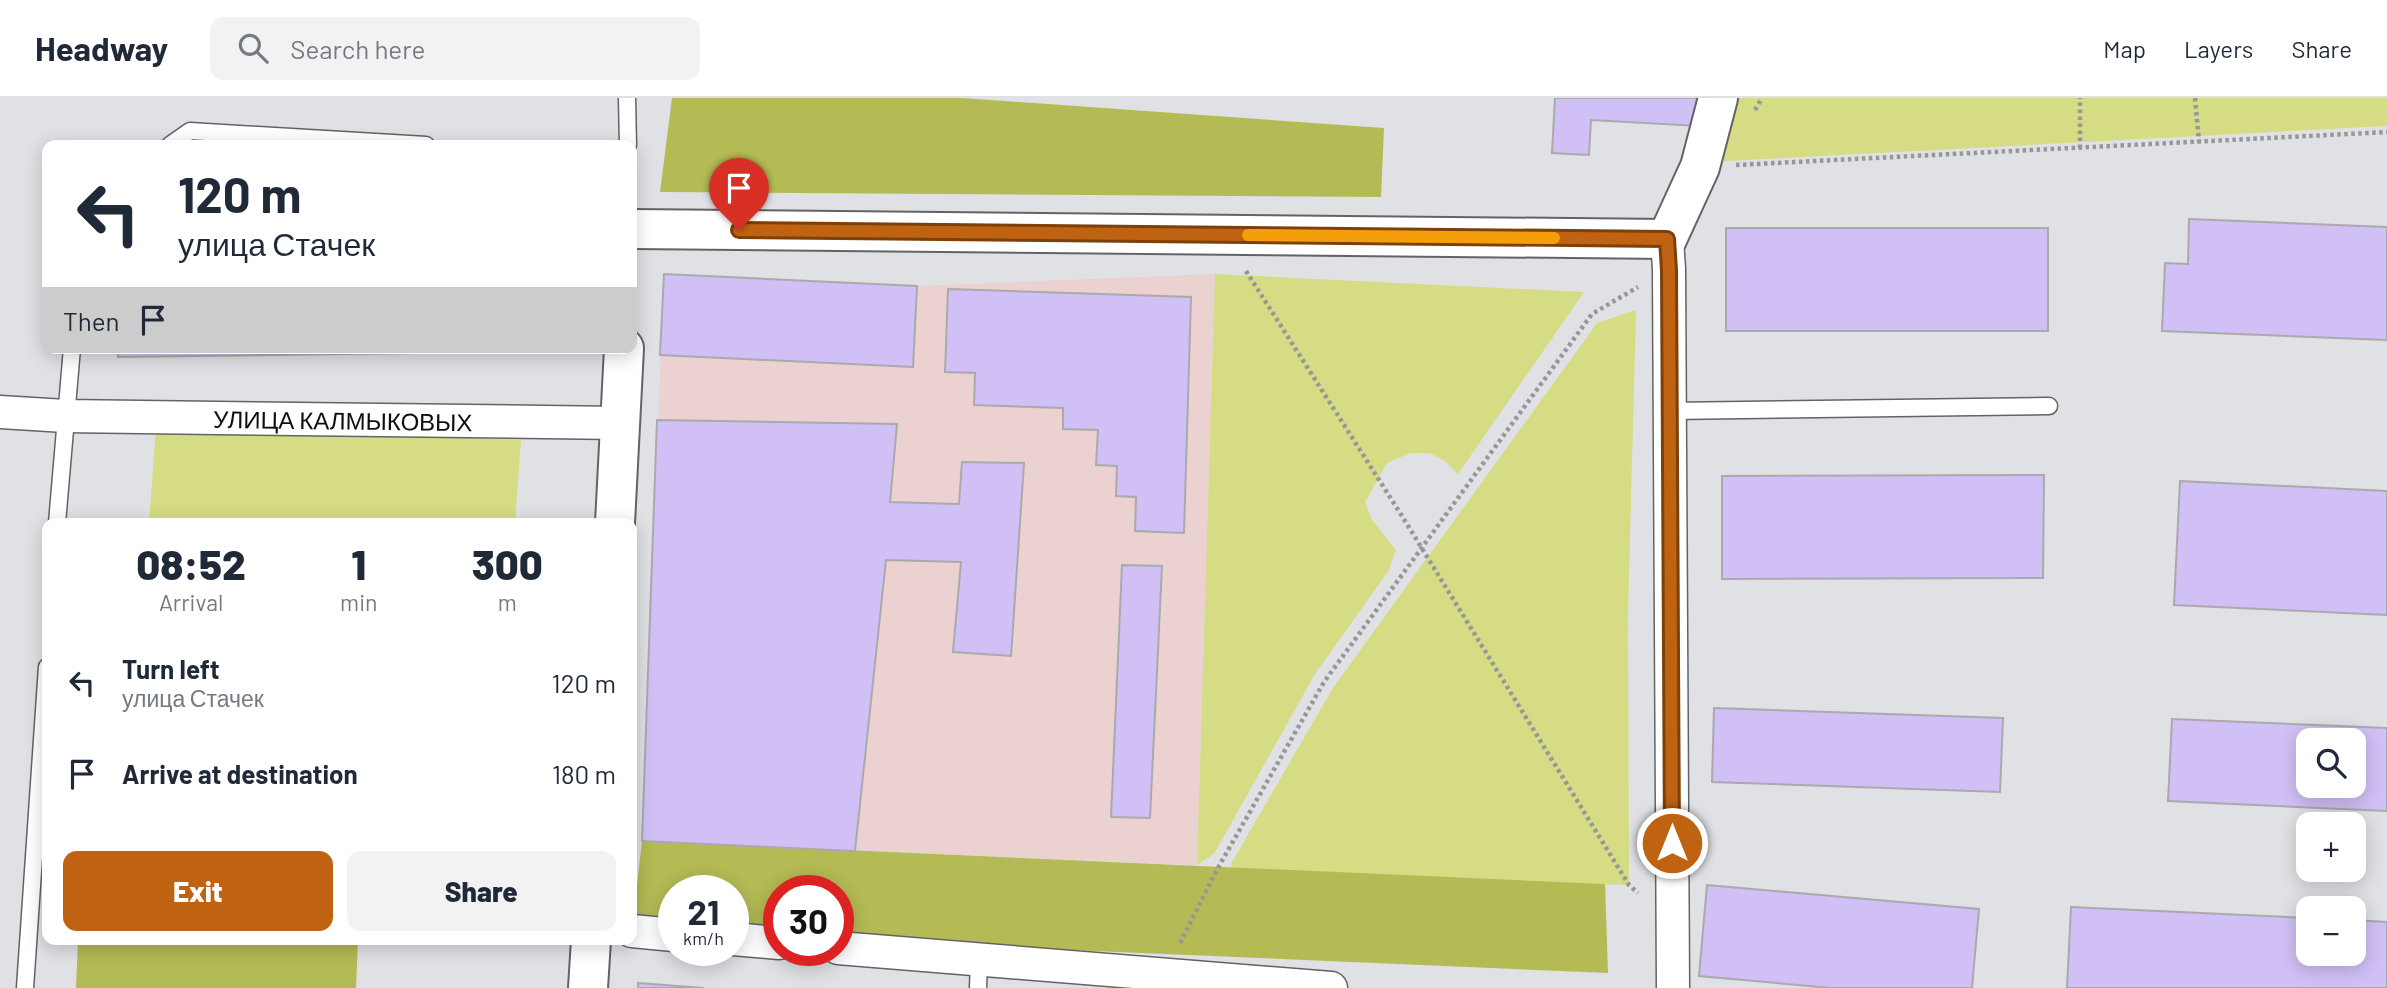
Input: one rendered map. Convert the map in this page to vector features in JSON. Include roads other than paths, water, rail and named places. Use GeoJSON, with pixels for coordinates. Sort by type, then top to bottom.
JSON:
{"type":"FeatureCollection","features":[{"type":"Feature","properties":{"kind":"street"},"geometry":{"type":"LineString","coordinates":[[1673,988],[1668,254],[1700,167],[1717,98]]}},
{"type":"Feature","properties":{"kind":"street"},"geometry":{"type":"LineString","coordinates":[[637,229],[1223,235],[1668,254]]}},
{"type":"Feature","properties":{"kind":"street"},"geometry":{"type":"LineString","coordinates":[[614,518],[624,354]]}},
{"type":"Feature","properties":{"kind":"street","name":"УЛИЦА КАЛМЫКОВЫХ"},"geometry":{"type":"LineString","coordinates":[[0,412],[65,416],[620,423]]}},
{"type":"Feature","properties":{"kind":"street"},"geometry":{"type":"LineString","coordinates":[[637,931],[658,933]]}},
{"type":"Feature","properties":{"kind":"street"},"geometry":{"type":"LineString","coordinates":[[588,988],[591,945]]}},
{"type":"Feature","properties":{"kind":"street"},"geometry":{"type":"LineString","coordinates":[[854,951],[979,974],[1164,974],[1331,988]]}},
{"type":"Feature","properties":{"kind":"lane"},"geometry":{"type":"LineString","coordinates":[[627,98],[628,140]]}},
{"type":"Feature","properties":{"kind":"lane"},"geometry":{"type":"LineString","coordinates":[[177,140],[190,131],[342,140]]}},
{"type":"Feature","properties":{"kind":"lane"},"geometry":{"type":"LineString","coordinates":[[57,518],[71,354]]}},
{"type":"Feature","properties":{"kind":"lane"},"geometry":{"type":"LineString","coordinates":[[1669,411],[2049,406]]}},
{"type":"Feature","properties":{"kind":"lane"},"geometry":{"type":"LineString","coordinates":[[25,988],[42,740]]}}]}
